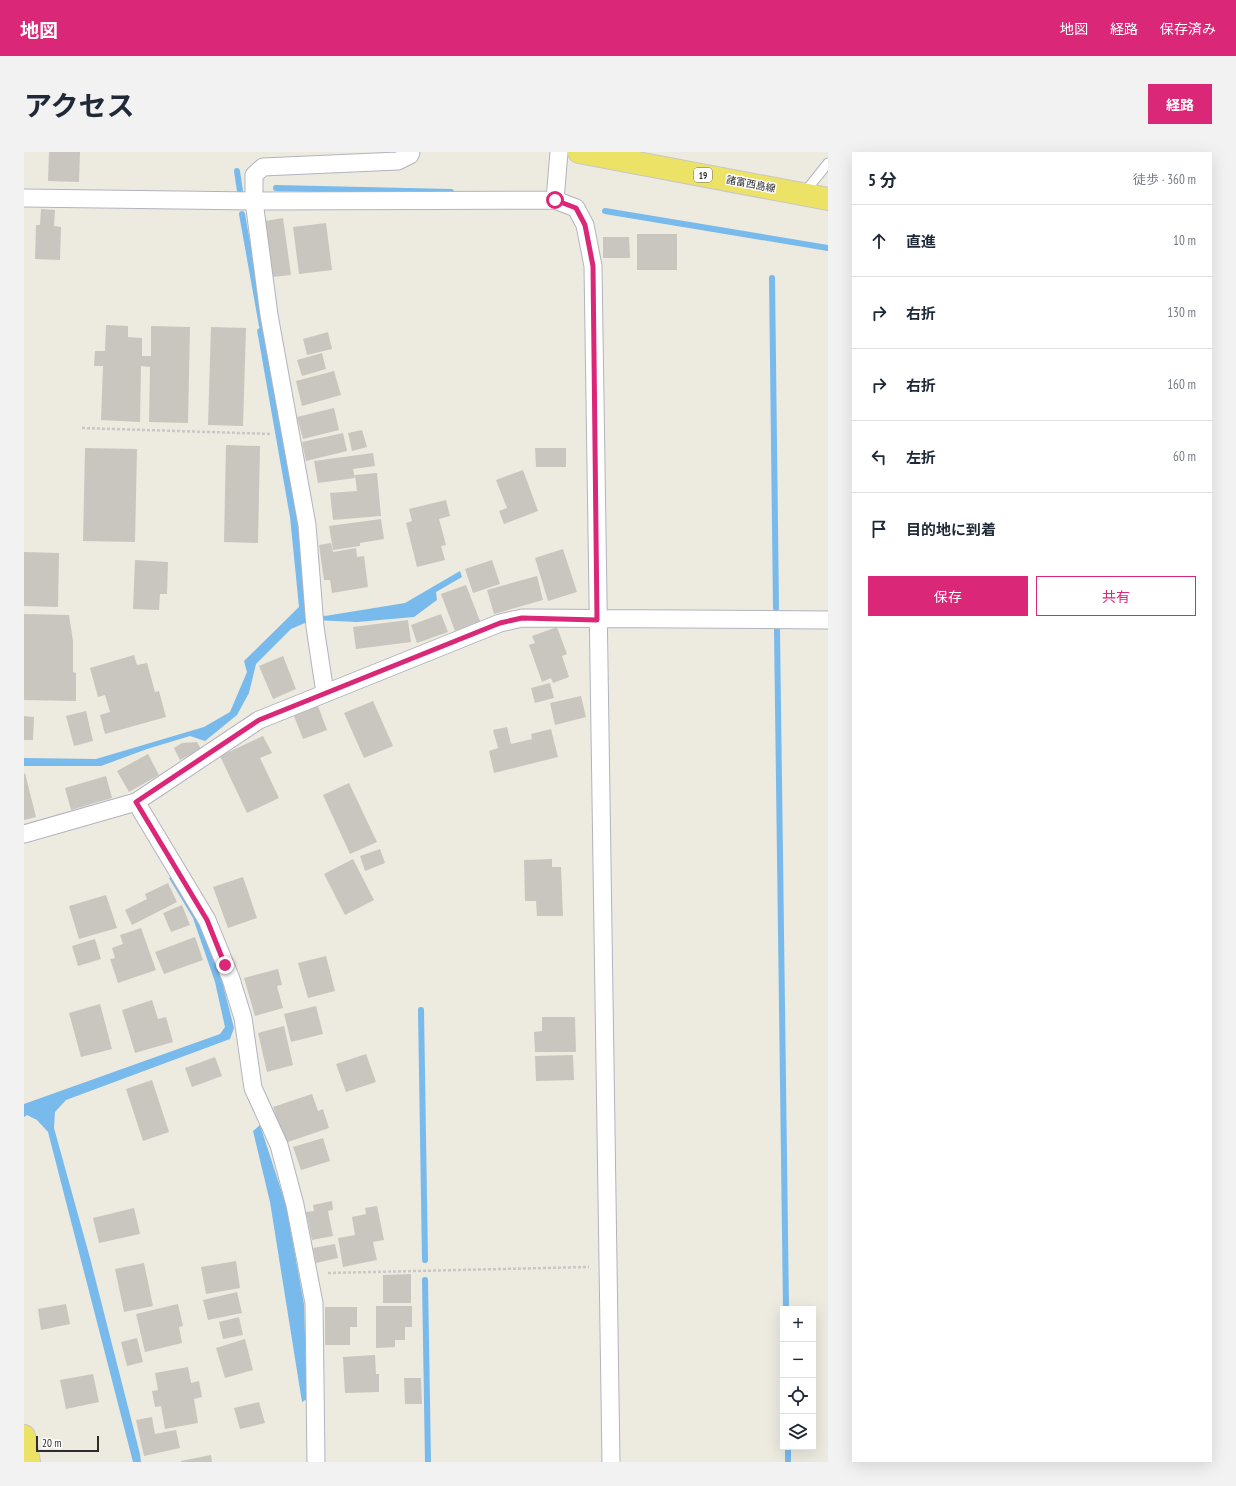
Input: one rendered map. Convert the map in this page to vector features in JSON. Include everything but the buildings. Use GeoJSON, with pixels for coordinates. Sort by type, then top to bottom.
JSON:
{"type":"FeatureCollection","features":[{"type":"Feature","properties":{"kind":"main road","name":"諸富西島線"},"geometry":{"type":"LineString","coordinates":[[579,152],[828,199]]}},
{"type":"Feature","properties":{"kind":"main road"},"geometry":{"type":"LineString","coordinates":[[24,1436],[29,1462]]}},
{"type":"Feature","properties":{"kind":"street"},"geometry":{"type":"LineString","coordinates":[[325,693],[315,627],[307,525],[269,316],[254,201],[254,175],[263,167],[398,161],[410,155],[411,152]]}},
{"type":"Feature","properties":{"kind":"street"},"geometry":{"type":"LineString","coordinates":[[555,200],[559,152]]}},
{"type":"Feature","properties":{"kind":"street"},"geometry":{"type":"LineString","coordinates":[[24,198],[254,201],[555,200],[576,208],[585,225],[593,266],[597,620],[611,1462]]}},
{"type":"Feature","properties":{"kind":"street"},"geometry":{"type":"LineString","coordinates":[[24,834],[136,802],[259,720],[500,623],[522,618],[597,620],[828,620]]}},
{"type":"Feature","properties":{"kind":"street"},"geometry":{"type":"LineString","coordinates":[[136,802],[207,920],[231,979],[242,1018],[253,1088],[279,1145],[295,1205],[314,1304],[316,1462]]}},
{"type":"Feature","properties":{"kind":"lane"},"geometry":{"type":"LineString","coordinates":[[803,194],[828,163]]}},
{"type":"Feature","properties":{"kind":"path"},"geometry":{"type":"LineString","coordinates":[[82,428],[268,434]]}},
{"type":"Feature","properties":{"kind":"path"},"geometry":{"type":"LineString","coordinates":[[308,1274],[607,1266]]}},
{"type":"Feature","properties":{"kind":"water"},"geometry":{"type":"Polygon","coordinates":[[[262,326],[299,518],[306,610],[325,616],[405,603],[460,571],[462,577],[436,592],[437,600],[414,617],[357,622],[312,620],[291,629],[256,664],[249,693],[237,715],[205,741],[190,736],[147,749],[101,766],[24,766],[24,758],[96,759],[204,727],[230,712],[247,672],[244,661],[299,607],[290,517],[257,330],[262,326]]]}},
{"type":"Feature","properties":{"kind":"water"},"geometry":{"type":"Polygon","coordinates":[[[172,876],[196,916],[222,981],[234,1028],[230,1039],[66,1100],[55,1112],[54,1128],[90,1258],[140,1454],[141,1462],[133,1462],[48,1132],[37,1120],[27,1115],[24,1117],[24,1104],[220,1034],[225,1027],[215,982],[193,918],[169,878],[172,876]]]}},
{"type":"Feature","properties":{"kind":"water"},"geometry":{"type":"Polygon","coordinates":[[[260,1125],[286,1205],[304,1304],[307,1399],[302,1402],[270,1202],[253,1131],[260,1125]]]}},
{"type":"Feature","properties":{"kind":"waterway"},"geometry":{"type":"LineString","coordinates":[[237,171],[240,191]]}},
{"type":"Feature","properties":{"kind":"waterway"},"geometry":{"type":"LineString","coordinates":[[276,188],[451,192]]}},
{"type":"Feature","properties":{"kind":"waterway"},"geometry":{"type":"LineString","coordinates":[[605,211],[828,248]]}},
{"type":"Feature","properties":{"kind":"waterway"},"geometry":{"type":"LineString","coordinates":[[242,214],[262,326]]}},
{"type":"Feature","properties":{"kind":"waterway"},"geometry":{"type":"LineString","coordinates":[[772,278],[776,608]]}},
{"type":"Feature","properties":{"kind":"waterway"},"geometry":{"type":"LineString","coordinates":[[777,630],[786,1306]]}},
{"type":"Feature","properties":{"kind":"waterway"},"geometry":{"type":"LineString","coordinates":[[421,1010],[425,1260]]}},
{"type":"Feature","properties":{"kind":"waterway"},"geometry":{"type":"LineString","coordinates":[[425,1280],[428,1462]]}},
{"type":"Feature","properties":{"kind":"waterway"},"geometry":{"type":"LineString","coordinates":[[788,1450],[788,1462]]}},
{"type":"Feature","properties":{"kind":"route"},"geometry":{"type":"LineString","coordinates":[[225,965],[207,920],[136,802],[259,720],[500,623],[522,618],[597,620],[593,266],[585,225],[576,208],[555,200]]}}]}
